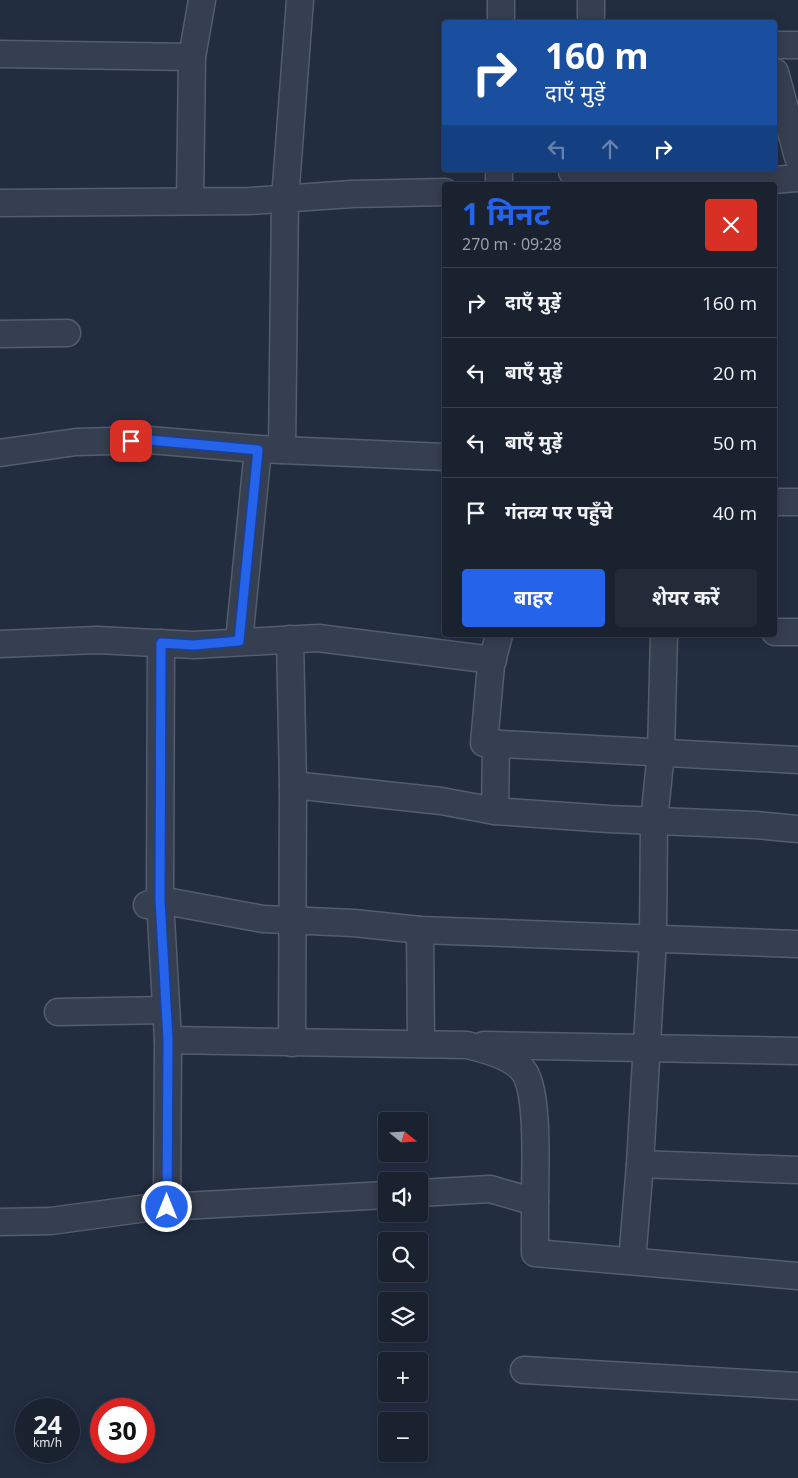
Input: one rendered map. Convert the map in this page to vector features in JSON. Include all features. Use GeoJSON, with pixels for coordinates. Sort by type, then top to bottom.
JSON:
{"type":"FeatureCollection","features":[{"type":"Feature","properties":{"kind":"street"},"geometry":{"type":"LineString","coordinates":[[190,201],[192,57],[202,0]]}},
{"type":"Feature","properties":{"kind":"street"},"geometry":{"type":"LineString","coordinates":[[239,641],[270,450],[284,199],[300,0]]}},
{"type":"Feature","properties":{"kind":"street"},"geometry":{"type":"LineString","coordinates":[[501,0],[501,20]]}},
{"type":"Feature","properties":{"kind":"street"},"geometry":{"type":"LineString","coordinates":[[591,0],[591,20]]}},
{"type":"Feature","properties":{"kind":"street"},"geometry":{"type":"LineString","coordinates":[[777,45],[798,45]]}},
{"type":"Feature","properties":{"kind":"street"},"geometry":{"type":"LineString","coordinates":[[0,54],[192,57]]}},
{"type":"Feature","properties":{"kind":"street"},"geometry":{"type":"LineString","coordinates":[[777,79],[798,158]]}},
{"type":"Feature","properties":{"kind":"street"},"geometry":{"type":"LineString","coordinates":[[572,172],[680,182]]}},
{"type":"Feature","properties":{"kind":"street"},"geometry":{"type":"LineString","coordinates":[[732,182],[798,178]]}},
{"type":"Feature","properties":{"kind":"street"},"geometry":{"type":"LineString","coordinates":[[0,203],[284,199],[352,194],[442,192]]}},
{"type":"Feature","properties":{"kind":"street"},"geometry":{"type":"LineString","coordinates":[[0,334],[67,333]]}},
{"type":"Feature","properties":{"kind":"street"},"geometry":{"type":"LineString","coordinates":[[0,454],[76,442],[149,440],[270,450],[442,457]]}},
{"type":"Feature","properties":{"kind":"street"},"geometry":{"type":"LineString","coordinates":[[777,502],[798,502]]}},
{"type":"Feature","properties":{"kind":"street"},"geometry":{"type":"LineString","coordinates":[[777,632],[798,632]]}},
{"type":"Feature","properties":{"kind":"street"},"geometry":{"type":"LineString","coordinates":[[632,1261],[640,1164],[653,939],[654,820],[662,752],[664,637]]}},
{"type":"Feature","properties":{"kind":"street"},"geometry":{"type":"LineString","coordinates":[[0,644],[97,640],[194,645],[318,638],[496,647],[484,743],[798,760]]}},
{"type":"Feature","properties":{"kind":"street"},"geometry":{"type":"LineString","coordinates":[[290,639],[293,785],[292,1043]]}},
{"type":"Feature","properties":{"kind":"street"},"geometry":{"type":"LineString","coordinates":[[161,643],[154,903],[168,1040],[167,1207]]}},
{"type":"Feature","properties":{"kind":"street"},"geometry":{"type":"LineString","coordinates":[[495,811],[496,743]]}},
{"type":"Feature","properties":{"kind":"street"},"geometry":{"type":"LineString","coordinates":[[293,785],[442,801],[495,811],[756,825],[798,830]]}},
{"type":"Feature","properties":{"kind":"street"},"geometry":{"type":"LineString","coordinates":[[154,903],[263,919],[354,923],[420,930],[798,944]]}},
{"type":"Feature","properties":{"kind":"street"},"geometry":{"type":"LineString","coordinates":[[420,930],[421,1044]]}},
{"type":"Feature","properties":{"kind":"street"},"geometry":{"type":"LineString","coordinates":[[58,1012],[165,1010]]}},
{"type":"Feature","properties":{"kind":"street"},"geometry":{"type":"LineString","coordinates":[[168,1040],[798,1051]]}},
{"type":"Feature","properties":{"kind":"street"},"geometry":{"type":"LineString","coordinates":[[467,1045],[489,1050],[510,1060],[524,1072],[534,1099],[536,1253],[798,1276]]}},
{"type":"Feature","properties":{"kind":"street"},"geometry":{"type":"LineString","coordinates":[[640,1164],[798,1170]]}},
{"type":"Feature","properties":{"kind":"street"},"geometry":{"type":"LineString","coordinates":[[428,1193],[490,1190],[535,1202]]}},
{"type":"Feature","properties":{"kind":"street"},"geometry":{"type":"LineString","coordinates":[[0,1222],[51,1222],[167,1207],[378,1195]]}},
{"type":"Feature","properties":{"kind":"street"},"geometry":{"type":"LineString","coordinates":[[524,1370],[798,1386]]}},
{"type":"Feature","properties":{"kind":"route"},"geometry":{"type":"LineString","coordinates":[[131,441],[149,440],[258,450],[239,641],[194,645],[161,643],[160,900],[168,1040],[167,1207]]}}]}
